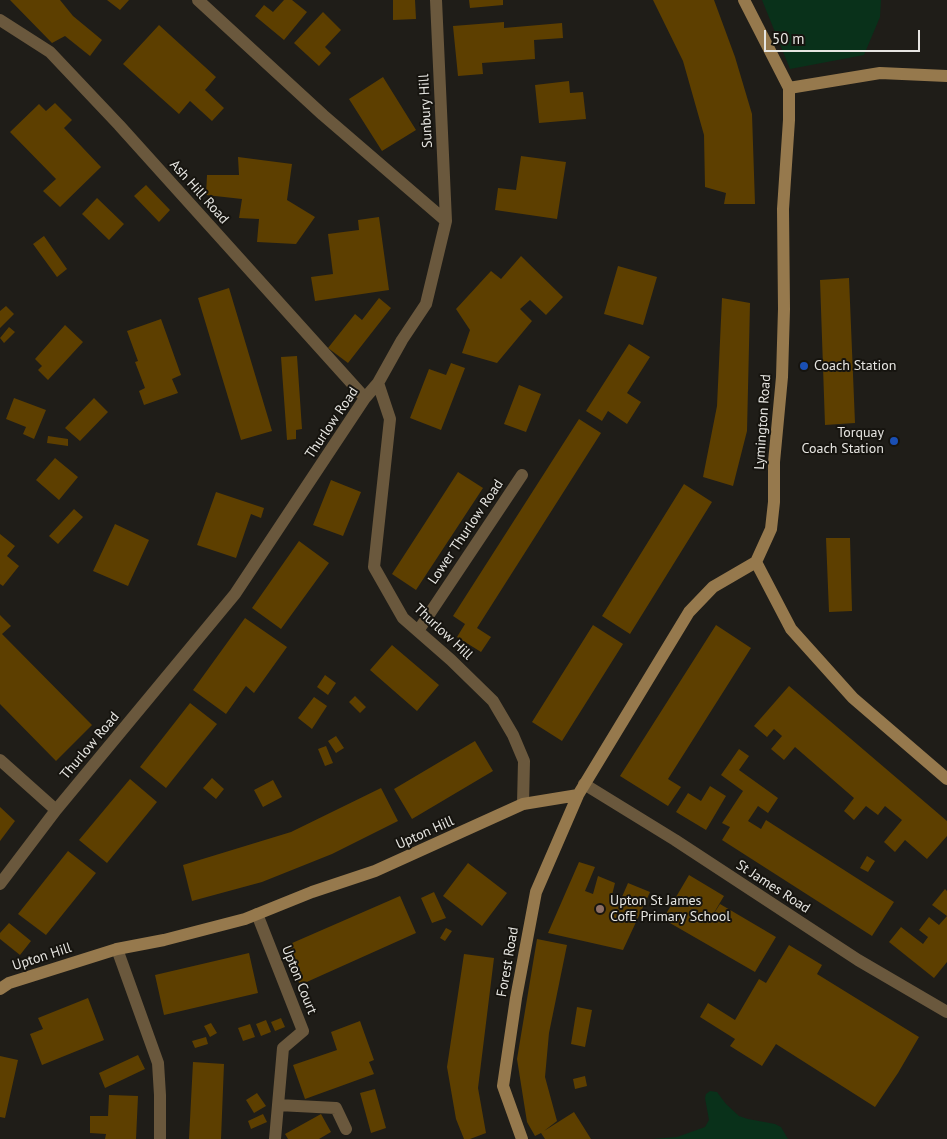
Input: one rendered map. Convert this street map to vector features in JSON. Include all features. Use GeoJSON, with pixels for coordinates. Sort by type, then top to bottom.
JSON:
{"type":"FeatureCollection","features":[{"type":"Feature","properties":{"kind":"street"},"geometry":{"type":"LineString","coordinates":[[198,0],[323,115],[446,221]]}},
{"type":"Feature","properties":{"kind":"street","name":"Sunbury Hill"},"geometry":{"type":"LineString","coordinates":[[436,0],[446,221]]}},
{"type":"Feature","properties":{"kind":"street","name":"Lymington Road"},"geometry":{"type":"LineString","coordinates":[[744,0],[789,88],[783,209],[784,309],[782,376],[774,462],[774,502],[771,529],[756,562]]}},
{"type":"Feature","properties":{"kind":"street","name":"Ash Hill Road"},"geometry":{"type":"LineString","coordinates":[[0,20],[50,52],[119,125],[365,398]]}},
{"type":"Feature","properties":{"kind":"street"},"geometry":{"type":"LineString","coordinates":[[789,88],[880,73],[947,76]]}},
{"type":"Feature","properties":{"kind":"street","name":"Thurlow Road"},"geometry":{"type":"LineString","coordinates":[[0,884],[56,810],[235,594],[365,398],[378,383],[402,340],[426,304],[446,221]]}},
{"type":"Feature","properties":{"kind":"street","name":"Thurlow Hill"},"geometry":{"type":"LineString","coordinates":[[378,383],[390,420],[374,568],[403,618],[451,660],[493,701],[513,735],[524,761],[523,804]]}},
{"type":"Feature","properties":{"kind":"street","name":"Lower Thurlow Road"},"geometry":{"type":"LineString","coordinates":[[418,631],[522,475]]}},
{"type":"Feature","properties":{"kind":"street"},"geometry":{"type":"LineString","coordinates":[[581,789],[689,612],[712,587],[756,562],[791,629],[853,698],[947,778]]}},
{"type":"Feature","properties":{"kind":"street"},"geometry":{"type":"LineString","coordinates":[[0,760],[56,810]]}},
{"type":"Feature","properties":{"kind":"street","name":"Upton Hill"},"geometry":{"type":"LineString","coordinates":[[0,989],[9,983],[117,949],[164,940],[256,914],[312,892],[375,872],[523,804],[581,789]]}},
{"type":"Feature","properties":{"kind":"street","name":"St James Road"},"geometry":{"type":"LineString","coordinates":[[581,789],[675,840],[858,960],[946,1009]]}},
{"type":"Feature","properties":{"kind":"street","name":"Forest Road"},"geometry":{"type":"LineString","coordinates":[[522,1139],[503,1086],[516,998],[536,892],[581,789]]}},
{"type":"Feature","properties":{"kind":"street","name":"Upton Court"},"geometry":{"type":"LineString","coordinates":[[256,914],[303,1031],[283,1048],[275,1139]]}},
{"type":"Feature","properties":{"kind":"street"},"geometry":{"type":"LineString","coordinates":[[117,949],[158,1064],[160,1139]]}},
{"type":"Feature","properties":{"kind":"street"},"geometry":{"type":"LineString","coordinates":[[278,1105],[336,1108],[346,1129]]}},
{"type":"Feature","properties":{"kind":"green space"},"geometry":{"type":"Polygon","coordinates":[[[762,0],[881,0],[880,17],[864,55],[790,69],[762,0]]]}},
{"type":"Feature","properties":{"kind":"green space"},"geometry":{"type":"Polygon","coordinates":[[[710,1091],[717,1092],[739,1116],[781,1127],[788,1139],[652,1139],[677,1137],[705,1127],[709,1120],[705,1098],[706,1094],[710,1091]]]}},
{"type":"Feature","properties":{"kind":"building"},"geometry":{"type":"Polygon","coordinates":[[[10,0],[60,0],[73,16],[102,40],[90,56],[65,36],[52,43],[10,0]]]}},
{"type":"Feature","properties":{"kind":"building"},"geometry":{"type":"Polygon","coordinates":[[[107,0],[129,0],[120,10],[107,0]]]}},
{"type":"Feature","properties":{"kind":"building"},"geometry":{"type":"Polygon","coordinates":[[[284,0],[292,0],[307,12],[284,40],[255,16],[264,5],[273,12],[284,0]]]}},
{"type":"Feature","properties":{"kind":"building"},"geometry":{"type":"Polygon","coordinates":[[[393,0],[415,0],[416,19],[393,20],[393,0]]]}},
{"type":"Feature","properties":{"kind":"building"},"geometry":{"type":"Polygon","coordinates":[[[469,0],[503,0],[503,5],[470,8],[469,0]]]}},
{"type":"Feature","properties":{"kind":"building"},"geometry":{"type":"Polygon","coordinates":[[[653,0],[714,0],[735,57],[752,114],[755,204],[724,204],[726,193],[705,187],[704,135],[683,61],[653,0]]]}},
{"type":"Feature","properties":{"kind":"building"},"geometry":{"type":"Polygon","coordinates":[[[323,12],[341,30],[325,47],[331,53],[319,66],[294,43],[323,12]]]}},
{"type":"Feature","properties":{"kind":"building"},"geometry":{"type":"Polygon","coordinates":[[[504,22],[504,28],[562,23],[563,38],[534,40],[535,59],[482,63],[483,74],[458,76],[453,26],[504,22]]]}},
{"type":"Feature","properties":{"kind":"building"},"geometry":{"type":"Polygon","coordinates":[[[159,25],[216,77],[205,90],[224,108],[212,121],[190,101],[179,114],[123,64],[159,25]]]}},
{"type":"Feature","properties":{"kind":"building"},"geometry":{"type":"Polygon","coordinates":[[[383,77],[416,130],[382,151],[349,99],[383,77]]]}},
{"type":"Feature","properties":{"kind":"building"},"geometry":{"type":"Polygon","coordinates":[[[569,81],[570,93],[583,92],[586,119],[539,123],[535,85],[569,81]]]}},
{"type":"Feature","properties":{"kind":"building"},"geometry":{"type":"Polygon","coordinates":[[[55,103],[72,120],[64,128],[101,167],[60,207],[43,191],[56,179],[10,132],[39,104],[46,111],[55,103]]]}},
{"type":"Feature","properties":{"kind":"building"},"geometry":{"type":"Polygon","coordinates":[[[521,156],[566,162],[557,219],[495,210],[498,188],[516,190],[521,156]]]}},
{"type":"Feature","properties":{"kind":"building"},"geometry":{"type":"Polygon","coordinates":[[[238,157],[292,164],[287,200],[315,217],[296,244],[257,242],[259,219],[239,218],[242,199],[206,195],[207,175],[239,175],[238,157]]]}},
{"type":"Feature","properties":{"kind":"building"},"geometry":{"type":"Polygon","coordinates":[[[146,185],[170,210],[159,222],[134,196],[146,185]]]}},
{"type":"Feature","properties":{"kind":"building"},"geometry":{"type":"Polygon","coordinates":[[[97,198],[124,224],[109,240],[82,214],[97,198]]]}},
{"type":"Feature","properties":{"kind":"building"},"geometry":{"type":"Polygon","coordinates":[[[379,217],[389,290],[315,301],[311,277],[333,274],[328,234],[359,230],[358,220],[379,217]]]}},
{"type":"Feature","properties":{"kind":"building"},"geometry":{"type":"Polygon","coordinates":[[[44,236],[67,269],[57,277],[33,244],[44,236]]]}},
{"type":"Feature","properties":{"kind":"building"},"geometry":{"type":"Polygon","coordinates":[[[521,256],[563,297],[546,315],[530,300],[520,309],[532,321],[497,363],[462,353],[470,330],[456,309],[491,271],[501,279],[521,256]]]}},
{"type":"Feature","properties":{"kind":"building"},"geometry":{"type":"Polygon","coordinates":[[[618,266],[657,277],[643,325],[604,314],[618,266]]]}},
{"type":"Feature","properties":{"kind":"building"},"geometry":{"type":"Polygon","coordinates":[[[849,278],[855,423],[825,425],[820,280],[849,278]]]}},
{"type":"Feature","properties":{"kind":"building"},"geometry":{"type":"Polygon","coordinates":[[[229,288],[272,431],[241,440],[198,298],[229,288]]]}},
{"type":"Feature","properties":{"kind":"building"},"geometry":{"type":"Polygon","coordinates":[[[379,298],[391,308],[348,363],[328,348],[355,314],[362,320],[379,298]]]}},
{"type":"Feature","properties":{"kind":"building"},"geometry":{"type":"Polygon","coordinates":[[[722,298],[750,303],[747,431],[733,486],[703,477],[717,406],[722,298]]]}},
{"type":"Feature","properties":{"kind":"building"},"geometry":{"type":"Polygon","coordinates":[[[6,306],[14,314],[0,328],[0,311],[6,306]]]}},
{"type":"Feature","properties":{"kind":"building"},"geometry":{"type":"Polygon","coordinates":[[[161,319],[181,375],[172,379],[178,393],[144,405],[139,391],[145,388],[135,362],[138,361],[127,331],[161,319]]]}},
{"type":"Feature","properties":{"kind":"building"},"geometry":{"type":"Polygon","coordinates":[[[65,325],[83,342],[48,380],[38,370],[42,366],[35,359],[65,325]]]}},
{"type":"Feature","properties":{"kind":"building"},"geometry":{"type":"Polygon","coordinates":[[[9,327],[15,332],[4,343],[0,338],[9,327]]]}},
{"type":"Feature","properties":{"kind":"building"},"geometry":{"type":"Polygon","coordinates":[[[629,344],[650,357],[627,393],[641,402],[627,424],[608,411],[602,421],[586,411],[629,344]]]}},
{"type":"Feature","properties":{"kind":"building"},"geometry":{"type":"Polygon","coordinates":[[[297,356],[302,429],[296,430],[296,439],[287,440],[281,357],[297,356]]]}},
{"type":"Feature","properties":{"kind":"building"},"geometry":{"type":"Polygon","coordinates":[[[451,363],[465,368],[441,430],[410,418],[429,369],[446,375],[451,363]]]}},
{"type":"Feature","properties":{"kind":"building"},"geometry":{"type":"Polygon","coordinates":[[[519,385],[541,394],[526,432],[504,424],[519,385]]]}},
{"type":"Feature","properties":{"kind":"building"},"geometry":{"type":"Polygon","coordinates":[[[14,398],[46,410],[34,439],[23,434],[26,427],[6,419],[14,398]]]}},
{"type":"Feature","properties":{"kind":"building"},"geometry":{"type":"Polygon","coordinates":[[[94,398],[108,412],[80,441],[65,428],[94,398]]]}},
{"type":"Feature","properties":{"kind":"building"},"geometry":{"type":"Polygon","coordinates":[[[579,419],[601,433],[477,628],[491,637],[481,652],[457,637],[465,624],[453,616],[579,419]]]}},
{"type":"Feature","properties":{"kind":"building"},"geometry":{"type":"Polygon","coordinates":[[[48,436],[68,439],[68,446],[47,443],[48,436]]]}},
{"type":"Feature","properties":{"kind":"building"},"geometry":{"type":"Polygon","coordinates":[[[55,458],[78,477],[59,500],[36,480],[55,458]]]}},
{"type":"Feature","properties":{"kind":"building"},"geometry":{"type":"Polygon","coordinates":[[[458,472],[483,488],[416,590],[392,574],[458,472]]]}},
{"type":"Feature","properties":{"kind":"building"},"geometry":{"type":"Polygon","coordinates":[[[331,480],[361,492],[343,536],[313,525],[331,480]]]}},
{"type":"Feature","properties":{"kind":"building"},"geometry":{"type":"Polygon","coordinates":[[[684,484],[712,502],[630,634],[602,616],[684,484]]]}},
{"type":"Feature","properties":{"kind":"building"},"geometry":{"type":"Polygon","coordinates":[[[216,492],[264,508],[261,518],[251,514],[236,558],[197,545],[216,492]]]}},
{"type":"Feature","properties":{"kind":"building"},"geometry":{"type":"Polygon","coordinates":[[[74,509],[83,517],[58,544],[49,536],[74,509]]]}},
{"type":"Feature","properties":{"kind":"building"},"geometry":{"type":"Polygon","coordinates":[[[115,524],[149,540],[128,586],[93,571],[115,524]]]}},
{"type":"Feature","properties":{"kind":"building"},"geometry":{"type":"Polygon","coordinates":[[[0,534],[15,546],[7,556],[19,566],[3,586],[0,584],[0,534]]]}},
{"type":"Feature","properties":{"kind":"building"},"geometry":{"type":"Polygon","coordinates":[[[826,538],[850,538],[852,611],[829,612],[826,538]]]}},
{"type":"Feature","properties":{"kind":"building"},"geometry":{"type":"Polygon","coordinates":[[[299,541],[329,563],[281,629],[252,608],[299,541]]]}},
{"type":"Feature","properties":{"kind":"building"},"geometry":{"type":"Polygon","coordinates":[[[0,615],[11,626],[2,634],[92,725],[56,761],[0,704],[0,615]]]}},
{"type":"Feature","properties":{"kind":"building"},"geometry":{"type":"Polygon","coordinates":[[[245,618],[287,647],[254,693],[246,686],[226,714],[193,690],[245,618]]]}},
{"type":"Feature","properties":{"kind":"building"},"geometry":{"type":"Polygon","coordinates":[[[593,625],[623,644],[562,741],[532,722],[593,625]]]}},
{"type":"Feature","properties":{"kind":"building"},"geometry":{"type":"Polygon","coordinates":[[[716,625],[751,648],[668,779],[681,787],[668,806],[620,776],[716,625]]]}},
{"type":"Feature","properties":{"kind":"building"},"geometry":{"type":"Polygon","coordinates":[[[392,645],[439,685],[417,711],[370,670],[392,645]]]}},
{"type":"Feature","properties":{"kind":"building"},"geometry":{"type":"Polygon","coordinates":[[[325,675],[336,683],[328,695],[317,687],[325,675]]]}},
{"type":"Feature","properties":{"kind":"building"},"geometry":{"type":"Polygon","coordinates":[[[789,686],[947,821],[947,836],[927,859],[905,840],[895,852],[884,842],[902,820],[885,806],[878,815],[866,806],[854,820],[844,811],[854,798],[795,747],[784,760],[771,749],[782,736],[774,729],[767,737],[754,726],[789,686]]]}},
{"type":"Feature","properties":{"kind":"building"},"geometry":{"type":"Polygon","coordinates":[[[355,696],[366,707],[360,713],[349,702],[355,696]]]}},
{"type":"Feature","properties":{"kind":"building"},"geometry":{"type":"Polygon","coordinates":[[[314,697],[327,706],[312,729],[298,718],[314,697]]]}},
{"type":"Feature","properties":{"kind":"building"},"geometry":{"type":"Polygon","coordinates":[[[190,703],[217,724],[166,788],[140,767],[190,703]]]}},
{"type":"Feature","properties":{"kind":"building"},"geometry":{"type":"Polygon","coordinates":[[[336,736],[344,748],[336,753],[328,741],[336,736]]]}},
{"type":"Feature","properties":{"kind":"building"},"geometry":{"type":"Polygon","coordinates":[[[475,741],[493,771],[412,819],[394,789],[475,741]]]}},
{"type":"Feature","properties":{"kind":"building"},"geometry":{"type":"Polygon","coordinates":[[[326,746],[333,763],[325,766],[318,749],[326,746]]]}},
{"type":"Feature","properties":{"kind":"building"},"geometry":{"type":"Polygon","coordinates":[[[739,749],[749,756],[739,770],[778,798],[768,813],[758,806],[748,821],[761,829],[766,820],[894,902],[872,936],[722,840],[730,827],[722,823],[743,791],[721,775],[739,749]]]}},
{"type":"Feature","properties":{"kind":"building"},"geometry":{"type":"Polygon","coordinates":[[[212,778],[224,789],[216,799],[203,788],[212,778]]]}},
{"type":"Feature","properties":{"kind":"building"},"geometry":{"type":"Polygon","coordinates":[[[130,779],[157,802],[107,863],[79,840],[130,779]]]}},
{"type":"Feature","properties":{"kind":"building"},"geometry":{"type":"Polygon","coordinates":[[[273,780],[282,797],[263,807],[254,790],[273,780]]]}},
{"type":"Feature","properties":{"kind":"building"},"geometry":{"type":"Polygon","coordinates":[[[710,786],[726,796],[706,830],[676,812],[688,793],[701,801],[710,786]]]}},
{"type":"Feature","properties":{"kind":"building"},"geometry":{"type":"Polygon","coordinates":[[[381,788],[398,821],[332,854],[262,882],[192,901],[183,865],[291,832],[381,788]]]}},
{"type":"Feature","properties":{"kind":"building"},"geometry":{"type":"Polygon","coordinates":[[[0,807],[15,821],[0,841],[0,807]]]}},
{"type":"Feature","properties":{"kind":"building"},"geometry":{"type":"Polygon","coordinates":[[[68,851],[96,873],[46,935],[18,914],[68,851]]]}},
{"type":"Feature","properties":{"kind":"building"},"geometry":{"type":"Polygon","coordinates":[[[867,856],[875,861],[868,872],[860,868],[867,856]]]}},
{"type":"Feature","properties":{"kind":"building"},"geometry":{"type":"Polygon","coordinates":[[[579,862],[595,867],[585,891],[593,894],[598,876],[615,883],[610,903],[618,906],[628,883],[650,892],[623,950],[548,933],[579,862]]]}},
{"type":"Feature","properties":{"kind":"building"},"geometry":{"type":"Polygon","coordinates":[[[468,863],[507,893],[482,926],[443,896],[468,863]]]}},
{"type":"Feature","properties":{"kind":"building"},"geometry":{"type":"Polygon","coordinates":[[[689,875],[724,896],[709,921],[720,904],[776,937],[755,972],[663,919],[689,875]]]}},
{"type":"Feature","properties":{"kind":"building"},"geometry":{"type":"Polygon","coordinates":[[[945,889],[947,891],[947,916],[932,905],[945,889]]]}},
{"type":"Feature","properties":{"kind":"building"},"geometry":{"type":"Polygon","coordinates":[[[434,892],[446,918],[432,923],[421,898],[434,892]]]}},
{"type":"Feature","properties":{"kind":"building"},"geometry":{"type":"Polygon","coordinates":[[[400,896],[416,933],[300,985],[283,947],[400,896]]]}},
{"type":"Feature","properties":{"kind":"building"},"geometry":{"type":"Polygon","coordinates":[[[947,916],[947,962],[934,978],[889,942],[901,927],[923,944],[928,937],[919,930],[929,917],[939,925],[947,916]]]}},
{"type":"Feature","properties":{"kind":"building"},"geometry":{"type":"Polygon","coordinates":[[[9,923],[31,941],[20,955],[0,939],[0,933],[9,923]]]}},
{"type":"Feature","properties":{"kind":"building"},"geometry":{"type":"Polygon","coordinates":[[[446,928],[452,931],[445,941],[440,938],[446,928]]]}},
{"type":"Feature","properties":{"kind":"building"},"geometry":{"type":"Polygon","coordinates":[[[537,939],[567,945],[549,1033],[545,1077],[557,1121],[544,1131],[574,1112],[591,1139],[545,1139],[541,1133],[535,1136],[527,1122],[517,1059],[537,939]]]}},
{"type":"Feature","properties":{"kind":"building"},"geometry":{"type":"Polygon","coordinates":[[[789,945],[822,965],[817,974],[919,1037],[875,1107],[776,1044],[762,1066],[730,1046],[735,1039],[700,1017],[708,1003],[735,1020],[759,979],[766,983],[789,945]]]}},
{"type":"Feature","properties":{"kind":"building"},"geometry":{"type":"Polygon","coordinates":[[[249,953],[258,993],[164,1015],[155,975],[249,953]]]}},
{"type":"Feature","properties":{"kind":"building"},"geometry":{"type":"Polygon","coordinates":[[[464,954],[494,958],[478,1088],[486,1133],[470,1139],[464,1139],[456,1119],[447,1067],[464,954]]]}},
{"type":"Feature","properties":{"kind":"building"},"geometry":{"type":"Polygon","coordinates":[[[88,998],[104,1040],[42,1065],[30,1034],[43,1029],[38,1018],[88,998]]]}},
{"type":"Feature","properties":{"kind":"building"},"geometry":{"type":"Polygon","coordinates":[[[577,1007],[592,1010],[585,1047],[571,1044],[577,1007]]]}},
{"type":"Feature","properties":{"kind":"building"},"geometry":{"type":"Polygon","coordinates":[[[281,1018],[285,1027],[275,1031],[271,1022],[281,1018]]]}},
{"type":"Feature","properties":{"kind":"building"},"geometry":{"type":"Polygon","coordinates":[[[266,1020],[271,1032],[261,1036],[256,1024],[266,1020]]]}},
{"type":"Feature","properties":{"kind":"building"},"geometry":{"type":"Polygon","coordinates":[[[360,1021],[374,1060],[369,1062],[374,1074],[305,1099],[293,1065],[337,1050],[331,1032],[360,1021]]]}},
{"type":"Feature","properties":{"kind":"building"},"geometry":{"type":"Polygon","coordinates":[[[211,1023],[217,1033],[210,1037],[204,1026],[211,1023]]]}},
{"type":"Feature","properties":{"kind":"building"},"geometry":{"type":"Polygon","coordinates":[[[250,1024],[255,1037],[243,1041],[238,1028],[250,1024]]]}},
{"type":"Feature","properties":{"kind":"building"},"geometry":{"type":"Polygon","coordinates":[[[206,1037],[208,1044],[195,1048],[192,1041],[206,1037]]]}},
{"type":"Feature","properties":{"kind":"building"},"geometry":{"type":"Polygon","coordinates":[[[138,1055],[145,1069],[105,1088],[99,1073],[138,1055]]]}},
{"type":"Feature","properties":{"kind":"building"},"geometry":{"type":"Polygon","coordinates":[[[0,1056],[18,1060],[5,1118],[0,1117],[0,1056]]]}},
{"type":"Feature","properties":{"kind":"building"},"geometry":{"type":"Polygon","coordinates":[[[193,1062],[224,1064],[221,1139],[189,1139],[193,1062]]]}},
{"type":"Feature","properties":{"kind":"building"},"geometry":{"type":"Polygon","coordinates":[[[585,1076],[587,1086],[575,1089],[573,1079],[585,1076]]]}},
{"type":"Feature","properties":{"kind":"building"},"geometry":{"type":"Polygon","coordinates":[[[375,1089],[386,1128],[371,1133],[360,1093],[375,1089]]]}},
{"type":"Feature","properties":{"kind":"building"},"geometry":{"type":"Polygon","coordinates":[[[257,1093],[266,1106],[254,1113],[246,1100],[257,1093]]]}},
{"type":"Feature","properties":{"kind":"building"},"geometry":{"type":"Polygon","coordinates":[[[109,1095],[138,1096],[136,1139],[105,1139],[106,1134],[90,1133],[90,1116],[108,1116],[109,1095]]]}},
{"type":"Feature","properties":{"kind":"building"},"geometry":{"type":"Polygon","coordinates":[[[263,1114],[267,1122],[251,1129],[248,1121],[263,1114]]]}},
{"type":"Feature","properties":{"kind":"building"},"geometry":{"type":"Polygon","coordinates":[[[321,1114],[331,1132],[319,1139],[288,1139],[285,1134],[321,1114]]]}},
{"type":"Feature","properties":{"kind":"place","name":"Coach Station"},"geometry":{"type":"Point","coordinates":[804,366]}},
{"type":"Feature","properties":{"kind":"place","name":"Torquay Coach Station"},"geometry":{"type":"Point","coordinates":[894,441]}},
{"type":"Feature","properties":{"kind":"place","name":"Upton St James CofE Primary School"},"geometry":{"type":"Point","coordinates":[600,909]}}]}
